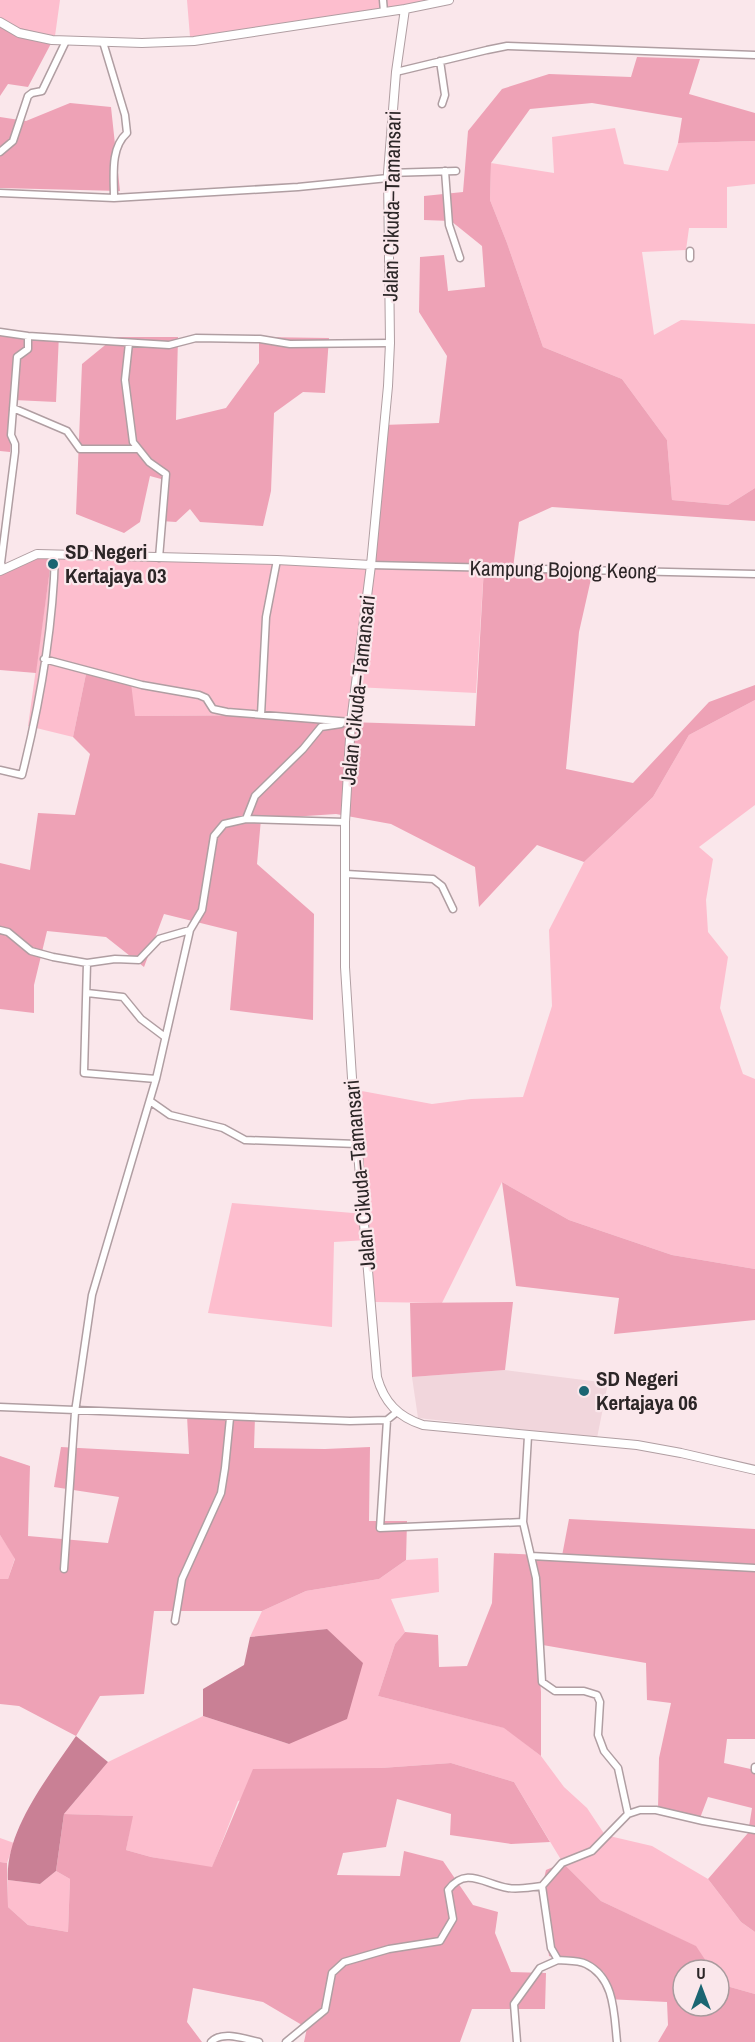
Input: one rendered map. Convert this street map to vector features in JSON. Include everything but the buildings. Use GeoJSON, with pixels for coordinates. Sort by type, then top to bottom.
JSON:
{"type":"FeatureCollection","features":[{"type":"Feature","properties":{"kind":"street"},"geometry":{"type":"LineString","coordinates":[[383,0],[384,12]]}},
{"type":"Feature","properties":{"kind":"street"},"geometry":{"type":"LineString","coordinates":[[0,22],[19,33],[52,40],[194,41],[405,9],[449,0]]}},
{"type":"Feature","properties":{"kind":"street","name":"Jalan Cikuda–Tamansari"},"geometry":{"type":"LineString","coordinates":[[397,1412],[387,1401],[377,1377],[357,1144],[345,967],[345,822],[351,722],[371,565],[390,343],[388,176],[396,72],[405,9]]}},
{"type":"Feature","properties":{"kind":"street"},"geometry":{"type":"LineString","coordinates":[[0,152],[13,141],[28,96],[42,92],[66,41]]}},
{"type":"Feature","properties":{"kind":"street"},"geometry":{"type":"LineString","coordinates":[[103,42],[125,115],[127,133],[119,140],[116,151],[114,198]]}},
{"type":"Feature","properties":{"kind":"street"},"geometry":{"type":"LineString","coordinates":[[396,72],[507,46],[755,55]]}},
{"type":"Feature","properties":{"kind":"street"},"geometry":{"type":"LineString","coordinates":[[440,62],[445,95],[442,104]]}},
{"type":"Feature","properties":{"kind":"street"},"geometry":{"type":"LineString","coordinates":[[444,171],[449,225],[460,258]]}},
{"type":"Feature","properties":{"kind":"street"},"geometry":{"type":"LineString","coordinates":[[0,193],[114,198],[298,187],[388,176],[456,171]]}},
{"type":"Feature","properties":{"kind":"street"},"geometry":{"type":"LineString","coordinates":[[690,251],[690,258]]}},
{"type":"Feature","properties":{"kind":"street"},"geometry":{"type":"LineString","coordinates":[[0,332],[28,336],[169,345],[196,338],[260,339],[290,344],[390,343]]}},
{"type":"Feature","properties":{"kind":"street"},"geometry":{"type":"LineString","coordinates":[[28,336],[28,349],[17,357],[11,435],[15,444],[15,452],[2,570],[37,554],[278,560],[371,565]]}},
{"type":"Feature","properties":{"kind":"street"},"geometry":{"type":"LineString","coordinates":[[129,343],[125,380],[133,442],[148,462],[166,474],[159,558]]}},
{"type":"Feature","properties":{"kind":"street"},"geometry":{"type":"LineString","coordinates":[[13,408],[67,430],[80,449],[138,448]]}},
{"type":"Feature","properties":{"kind":"street"},"geometry":{"type":"LineString","coordinates":[[0,506],[8,508]]}},
{"type":"Feature","properties":{"kind":"street"},"geometry":{"type":"LineString","coordinates":[[0,770],[22,775],[35,725],[54,596],[56,555]]}},
{"type":"Feature","properties":{"kind":"street"},"geometry":{"type":"LineString","coordinates":[[261,715],[266,617],[278,560]]}},
{"type":"Feature","properties":{"kind":"street","name":"Kampung Bojong Keong"},"geometry":{"type":"LineString","coordinates":[[371,565],[755,574]]}},
{"type":"Feature","properties":{"kind":"street"},"geometry":{"type":"LineString","coordinates":[[44,659],[142,685],[206,698],[213,709],[351,722]]}},
{"type":"Feature","properties":{"kind":"street"},"geometry":{"type":"LineString","coordinates":[[246,819],[255,796],[321,728],[351,722]]}},
{"type":"Feature","properties":{"kind":"street"},"geometry":{"type":"LineString","coordinates":[[64,1569],[75,1412],[92,1295],[156,1079],[190,930],[202,910],[214,836],[224,824],[246,819],[345,822]]}},
{"type":"Feature","properties":{"kind":"street"},"geometry":{"type":"LineString","coordinates":[[346,874],[433,879],[442,886],[453,909]]}},
{"type":"Feature","properties":{"kind":"street"},"geometry":{"type":"LineString","coordinates":[[0,930],[8,932],[31,951],[87,963],[115,959],[139,960],[159,939],[190,930]]}},
{"type":"Feature","properties":{"kind":"street"},"geometry":{"type":"LineString","coordinates":[[87,963],[84,1073],[156,1079]]}},
{"type":"Feature","properties":{"kind":"street"},"geometry":{"type":"LineString","coordinates":[[87,993],[123,997],[141,1019],[165,1036]]}},
{"type":"Feature","properties":{"kind":"street"},"geometry":{"type":"LineString","coordinates":[[150,1101],[170,1115],[223,1128],[245,1140],[357,1144]]}},
{"type":"Feature","properties":{"kind":"street"},"geometry":{"type":"LineString","coordinates":[[0,1407],[75,1412],[350,1421],[387,1420],[397,1412],[410,1421],[431,1426],[638,1445],[755,1470]]}},
{"type":"Feature","properties":{"kind":"street"},"geometry":{"type":"LineString","coordinates":[[175,1621],[182,1579],[220,1493],[230,1418]]}},
{"type":"Feature","properties":{"kind":"street"},"geometry":{"type":"LineString","coordinates":[[387,1420],[380,1528],[523,1522]]}},
{"type":"Feature","properties":{"kind":"street"},"geometry":{"type":"LineString","coordinates":[[528,1436],[523,1522],[537,1578],[542,1682],[555,1690],[584,1691],[597,1695],[600,1702],[598,1736],[604,1750],[618,1768],[628,1814]]}},
{"type":"Feature","properties":{"kind":"street"},"geometry":{"type":"LineString","coordinates":[[531,1556],[755,1568]]}},
{"type":"Feature","properties":{"kind":"street"},"geometry":{"type":"LineString","coordinates":[[286,2042],[325,2010],[332,1973],[344,1962],[389,1949],[440,1941],[453,1919],[448,1890],[455,1881],[469,1876],[510,1888],[542,1886],[562,1863],[592,1851],[628,1814],[640,1810],[656,1810],[755,1830]]}},
{"type":"Feature","properties":{"kind":"street"},"geometry":{"type":"LineString","coordinates":[[542,1886],[551,1948],[558,1960]]}},
{"type":"Feature","properties":{"kind":"street"},"geometry":{"type":"LineString","coordinates":[[517,2042],[514,2004],[540,1968],[558,1960],[585,1963],[602,1976],[613,1998],[617,2042]]}},
{"type":"Feature","properties":{"kind":"street"},"geometry":{"type":"LineString","coordinates":[[211,2042],[215,2038],[227,2036],[259,2042]]}},
{"type":"Feature","properties":{"kind":"street"},"geometry":{"type":"LineString","coordinates":[[293,2036],[298,2042]]}},
{"type":"Feature","properties":{"kind":"shaded area"},"geometry":{"type":"Polygon","coordinates":[[[0,0],[60,0],[55,36],[0,23],[0,0]]]}},
{"type":"Feature","properties":{"kind":"shaded area"},"geometry":{"type":"Polygon","coordinates":[[[187,0],[437,0],[247,34],[190,37],[187,0]]]}},
{"type":"Feature","properties":{"kind":"shaded area"},"geometry":{"type":"Polygon","coordinates":[[[0,23],[55,36],[28,87],[8,84],[0,96],[0,23]]]}},
{"type":"Feature","properties":{"kind":"shaded area"},"geometry":{"type":"Polygon","coordinates":[[[637,57],[700,59],[689,94],[755,113],[755,141],[678,143],[682,118],[592,103],[530,109],[491,163],[490,200],[543,347],[622,379],[667,440],[672,500],[728,505],[755,488],[755,521],[552,507],[519,522],[513,568],[593,570],[579,632],[566,769],[633,783],[709,702],[755,685],[755,700],[689,735],[653,797],[584,862],[537,845],[479,907],[475,867],[391,824],[336,814],[261,819],[257,864],[314,914],[313,1020],[230,1010],[237,932],[164,914],[144,967],[106,937],[47,931],[34,985],[34,1013],[0,1009],[0,863],[30,870],[38,813],[75,815],[90,754],[73,737],[86,674],[131,683],[135,716],[288,715],[348,722],[475,726],[484,567],[369,564],[383,425],[439,423],[447,356],[419,312],[420,257],[444,255],[448,291],[485,287],[482,246],[451,221],[424,220],[424,196],[463,192],[468,131],[502,89],[549,74],[631,77],[637,57]]]}},
{"type":"Feature","properties":{"kind":"shaded area"},"geometry":{"type":"Polygon","coordinates":[[[70,103],[111,107],[120,191],[0,188],[0,117],[26,121],[70,103]]]}},
{"type":"Feature","properties":{"kind":"shaded area"},"geometry":{"type":"Polygon","coordinates":[[[615,128],[624,164],[668,171],[678,143],[755,141],[755,184],[727,187],[727,228],[689,228],[686,250],[642,252],[654,335],[681,320],[755,324],[755,488],[728,505],[672,500],[667,440],[622,379],[543,347],[490,200],[491,163],[554,173],[552,137],[615,128]]]}},
{"type":"Feature","properties":{"kind":"shaded area"},"geometry":{"type":"Polygon","coordinates":[[[0,332],[59,334],[56,402],[14,400],[10,452],[0,451],[0,332]]]}},
{"type":"Feature","properties":{"kind":"shaded area"},"geometry":{"type":"Polygon","coordinates":[[[115,337],[178,337],[176,420],[226,408],[259,363],[259,337],[329,338],[325,393],[303,392],[274,413],[271,491],[263,526],[200,522],[190,509],[176,522],[161,521],[161,479],[150,476],[140,522],[124,533],[76,514],[82,364],[115,337]]]}},
{"type":"Feature","properties":{"kind":"shaded area"},"geometry":{"type":"Polygon","coordinates":[[[37,553],[52,554],[36,673],[0,670],[0,568],[37,553]]]}},
{"type":"Feature","properties":{"kind":"shaded area"},"geometry":{"type":"Polygon","coordinates":[[[52,554],[484,567],[476,693],[355,687],[348,722],[288,715],[134,716],[86,674],[73,737],[28,726],[52,554]]]}},
{"type":"Feature","properties":{"kind":"shaded area"},"geometry":{"type":"Polygon","coordinates":[[[755,700],[755,805],[699,847],[713,859],[706,900],[708,932],[728,957],[720,1008],[743,1074],[755,1079],[755,1269],[672,1255],[569,1220],[502,1182],[442,1303],[375,1302],[367,1240],[334,1242],[332,1327],[208,1313],[232,1203],[365,1214],[351,1089],[432,1104],[471,1099],[523,1097],[552,1006],[549,930],[584,862],[653,797],[689,735],[755,700]]]}},
{"type":"Feature","properties":{"kind":"shaded area"},"geometry":{"type":"Polygon","coordinates":[[[502,1182],[569,1220],[672,1255],[755,1269],[755,1320],[614,1334],[619,1298],[516,1286],[502,1182]]]}},
{"type":"Feature","properties":{"kind":"shaded area"},"geometry":{"type":"Polygon","coordinates":[[[513,1302],[505,1370],[412,1377],[410,1303],[513,1302]]]}},
{"type":"Feature","properties":{"kind":"shaded area"},"geometry":{"type":"Polygon","coordinates":[[[505,1370],[608,1383],[597,1438],[418,1418],[412,1377],[505,1370]]]}},
{"type":"Feature","properties":{"kind":"shaded area"},"geometry":{"type":"Polygon","coordinates":[[[187,1416],[255,1417],[254,1448],[370,1447],[369,1521],[407,1521],[406,1560],[379,1579],[306,1591],[262,1611],[154,1611],[144,1694],[100,1696],[76,1736],[19,1706],[0,1704],[0,1579],[8,1579],[15,1559],[0,1535],[0,1456],[30,1466],[28,1536],[108,1543],[119,1497],[54,1487],[61,1447],[189,1454],[187,1416]]]}},
{"type":"Feature","properties":{"kind":"shaded area"},"geometry":{"type":"Polygon","coordinates":[[[569,1519],[755,1529],[755,1739],[727,1739],[724,1763],[755,1770],[755,1932],[741,1922],[708,1879],[748,1833],[752,1808],[708,1797],[700,1818],[658,1810],[659,1758],[671,1703],[647,1700],[646,1663],[537,1644],[541,1692],[541,1756],[504,1728],[378,1696],[395,1644],[405,1632],[438,1635],[439,1667],[467,1666],[492,1603],[494,1553],[562,1556],[569,1519]]]}},
{"type":"Feature","properties":{"kind":"shaded area"},"geometry":{"type":"Polygon","coordinates":[[[0,1535],[15,1558],[8,1579],[0,1579],[0,1535]]]}},
{"type":"Feature","properties":{"kind":"shaded area"},"geometry":{"type":"Polygon","coordinates":[[[438,1558],[439,1592],[391,1599],[405,1632],[395,1644],[378,1696],[505,1728],[541,1756],[564,1787],[587,1808],[605,1835],[652,1846],[708,1879],[741,1922],[755,1932],[755,1994],[731,1987],[731,1958],[704,1958],[695,1946],[601,1901],[563,1863],[514,1782],[451,1763],[381,1768],[238,1801],[212,1868],[126,1850],[132,1816],[64,1814],[108,1762],[203,1716],[289,1744],[327,1629],[250,1637],[262,1611],[306,1591],[379,1579],[406,1560],[438,1558]]]}},
{"type":"Feature","properties":{"kind":"shaded area"},"geometry":{"type":"Polygon","coordinates":[[[327,1629],[363,1663],[347,1719],[289,1744],[203,1716],[203,1689],[244,1665],[250,1637],[327,1629]]]}},
{"type":"Feature","properties":{"kind":"shaded area"},"geometry":{"type":"Polygon","coordinates":[[[76,1736],[108,1762],[64,1814],[56,1871],[40,1884],[8,1880],[9,1861],[21,1823],[42,1786],[76,1736]]]}},
{"type":"Feature","properties":{"kind":"shaded area"},"geometry":{"type":"Polygon","coordinates":[[[451,1763],[514,1782],[550,1842],[511,1844],[450,1835],[451,1814],[397,1799],[386,1847],[343,1853],[337,1875],[400,1876],[404,1851],[443,1861],[473,1905],[498,1912],[495,1933],[511,1972],[546,1973],[545,2009],[472,2009],[460,2042],[304,2042],[307,2028],[263,2002],[193,1988],[187,2022],[202,2042],[0,2042],[0,1862],[7,1863],[8,1907],[28,1925],[68,1932],[70,1879],[56,1871],[64,1814],[133,1816],[126,1850],[151,1857],[212,1867],[253,1769],[381,1768],[451,1763]]]}},
{"type":"Feature","properties":{"kind":"shaded area"},"geometry":{"type":"Polygon","coordinates":[[[0,1838],[14,1843],[7,1863],[0,1862],[0,1838]]]}},
{"type":"Feature","properties":{"kind":"shaded area"},"geometry":{"type":"Polygon","coordinates":[[[563,1863],[601,1901],[696,1946],[704,1958],[671,1958],[671,2018],[731,2018],[731,1987],[755,1994],[755,2042],[658,2042],[668,2025],[667,2002],[607,1999],[604,1972],[549,1956],[541,1891],[546,1870],[563,1863]]]}},
{"type":"Feature","properties":{"kind":"shaded area"},"geometry":{"type":"Polygon","coordinates":[[[56,1871],[70,1879],[68,1932],[28,1925],[8,1907],[8,1880],[40,1884],[56,1871]]]}},
{"type":"Feature","properties":{"kind":"place","name":"SD Negeri Kertajaya 03"},"geometry":{"type":"Point","coordinates":[53,564]}},
{"type":"Feature","properties":{"kind":"place","name":"SD Negeri Kertajaya 06"},"geometry":{"type":"Point","coordinates":[584,1391]}}]}
